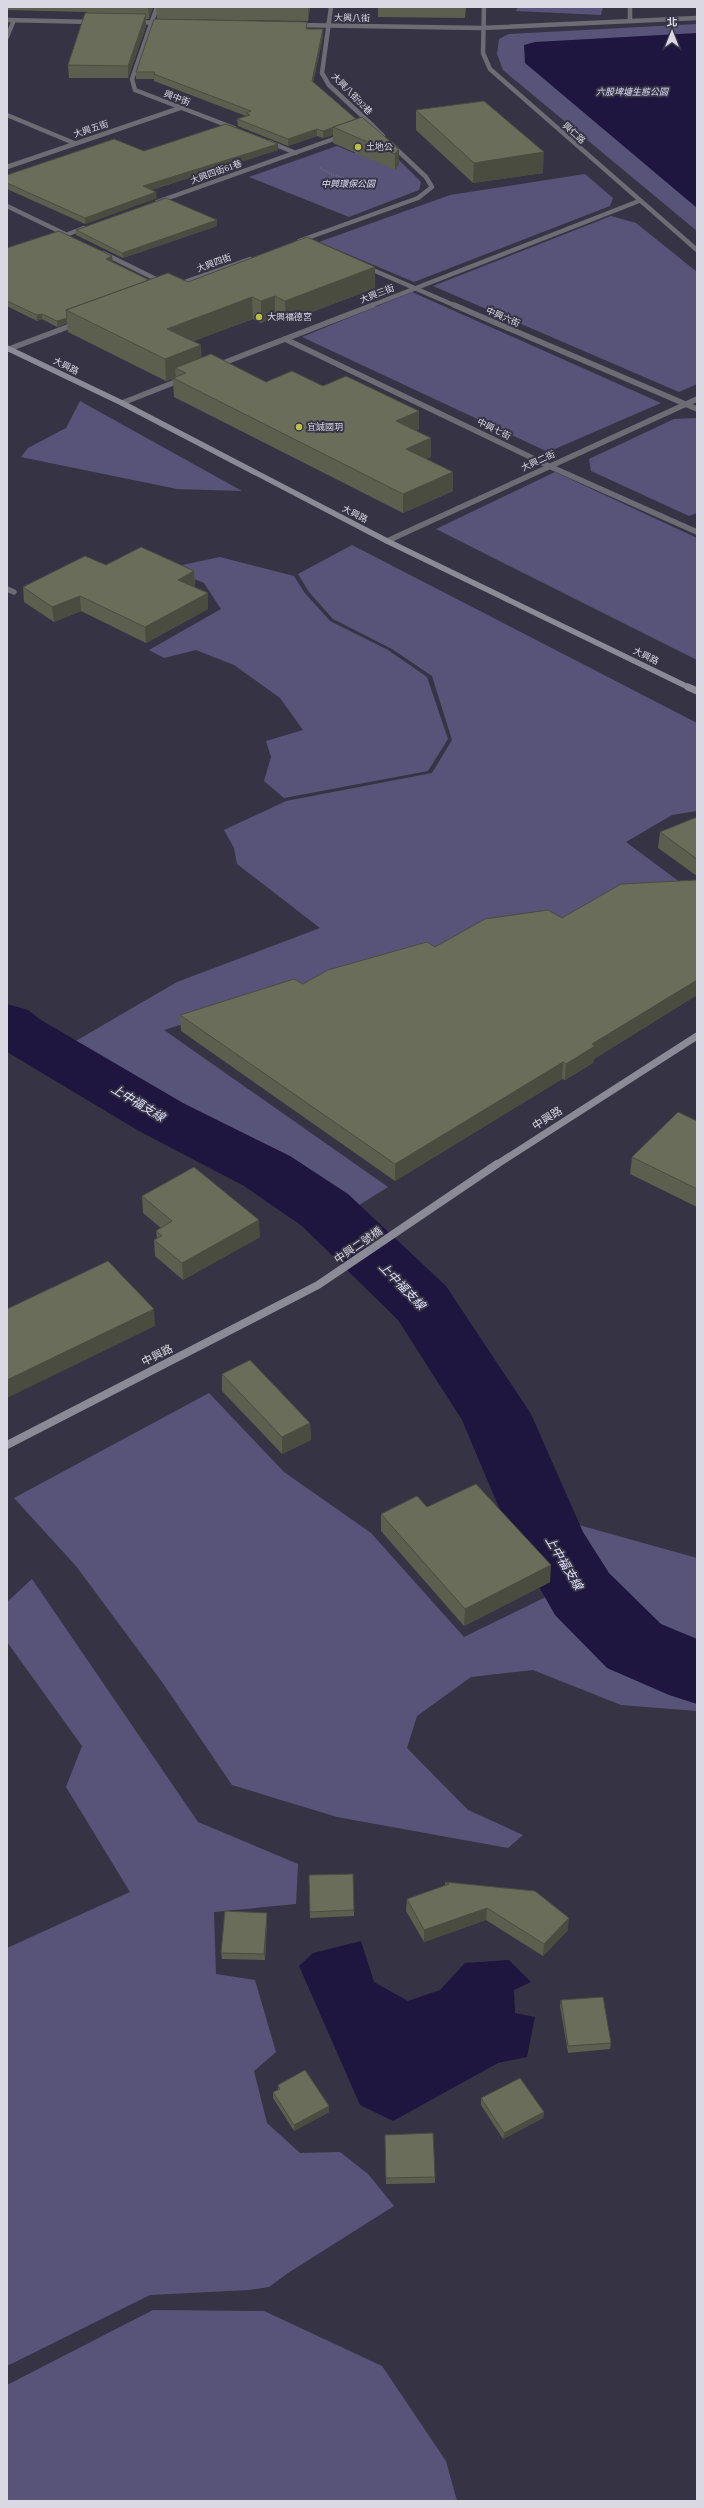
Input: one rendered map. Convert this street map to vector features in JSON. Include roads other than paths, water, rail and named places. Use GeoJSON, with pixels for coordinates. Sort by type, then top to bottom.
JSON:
{"type":"FeatureCollection","features":[{"type":"Feature","properties":{"kind":"street","name":"興中街"},"geometry":{"type":"LineString","coordinates":[[158,7],[132,79],[135,90],[238,130]]}},
{"type":"Feature","properties":{"kind":"street"},"geometry":{"type":"LineString","coordinates":[[328,25],[331,7]]}},
{"type":"Feature","properties":{"kind":"street","name":"興仁路"},"geometry":{"type":"LineString","coordinates":[[484,7],[482,28],[483,53],[490,70],[697,250]]}},
{"type":"Feature","properties":{"kind":"street"},"geometry":{"type":"LineString","coordinates":[[630,7],[630,21]]}},
{"type":"Feature","properties":{"kind":"street","name":"大興八街"},"geometry":{"type":"LineString","coordinates":[[290,25],[482,28],[697,18]]}},
{"type":"Feature","properties":{"kind":"street"},"geometry":{"type":"LineString","coordinates":[[7,20],[99,22]]}},
{"type":"Feature","properties":{"kind":"street"},"geometry":{"type":"LineString","coordinates":[[7,37],[14,20]]}},
{"type":"Feature","properties":{"kind":"street"},"geometry":{"type":"LineString","coordinates":[[130,22],[168,23]]}},
{"type":"Feature","properties":{"kind":"street","name":"大興八街92巷"},"geometry":{"type":"LineString","coordinates":[[328,25],[322,73],[329,85],[372,125]]}},
{"type":"Feature","properties":{"kind":"street","name":"大興五街"},"geometry":{"type":"LineString","coordinates":[[7,167],[180,108]]}},
{"type":"Feature","properties":{"kind":"street"},"geometry":{"type":"LineString","coordinates":[[7,115],[74,144]]}},
{"type":"Feature","properties":{"kind":"street"},"geometry":{"type":"LineString","coordinates":[[295,242],[418,198],[432,187],[426,176],[372,125],[358,130]]}},
{"type":"Feature","properties":{"kind":"street","name":"大興四街61巷"},"geometry":{"type":"LineString","coordinates":[[148,206],[351,133]]}},
{"type":"Feature","properties":{"kind":"street"},"geometry":{"type":"LineString","coordinates":[[260,139],[296,153]]}},
{"type":"Feature","properties":{"kind":"street","name":"大興三街"},"geometry":{"type":"LineString","coordinates":[[211,368],[639,201]]}},
{"type":"Feature","properties":{"kind":"street"},"geometry":{"type":"LineString","coordinates":[[7,206],[73,238]]}},
{"type":"Feature","properties":{"kind":"street"},"geometry":{"type":"LineString","coordinates":[[66,235],[88,227]]}},
{"type":"Feature","properties":{"kind":"street"},"geometry":{"type":"LineString","coordinates":[[303,240],[309,243]]}},
{"type":"Feature","properties":{"kind":"street","name":"大興四街"},"geometry":{"type":"LineString","coordinates":[[95,248],[172,287],[259,255]]}},
{"type":"Feature","properties":{"kind":"street","name":"中興六街"},"geometry":{"type":"LineString","coordinates":[[358,264],[697,409]]}},
{"type":"Feature","properties":{"kind":"street"},"geometry":{"type":"LineString","coordinates":[[8,348],[83,320]]}},
{"type":"Feature","properties":{"kind":"street","name":"中興七街"},"geometry":{"type":"LineString","coordinates":[[285,339],[549,466],[697,532]]}},
{"type":"Feature","properties":{"kind":"street","name":"大興路"},"geometry":{"type":"LineString","coordinates":[[8,348],[122,403],[387,541],[697,691]]}},
{"type":"Feature","properties":{"kind":"street"},"geometry":{"type":"LineString","coordinates":[[122,403],[189,377]]}},
{"type":"Feature","properties":{"kind":"street","name":"大興二街"},"geometry":{"type":"LineString","coordinates":[[387,541],[697,399]]}},
{"type":"Feature","properties":{"kind":"street"},"geometry":{"type":"LineString","coordinates":[[7,589],[14,592]]}},
{"type":"Feature","properties":{"kind":"street","name":"中興路"},"geometry":{"type":"LineString","coordinates":[[411,1223],[533,1140],[697,1036]]}},
{"type":"Feature","properties":{"kind":"street","name":"中興二號橋"},"geometry":{"type":"LineString","coordinates":[[318,1285],[411,1223]]}},
{"type":"Feature","properties":{"kind":"street","name":"中興路"},"geometry":{"type":"LineString","coordinates":[[7,1445],[318,1285]]}},
{"type":"Feature","properties":{"kind":"waterway","name":"上中福支線"},"geometry":{"type":"LineString","coordinates":[[7,1023],[19,1033],[161,1117],[267,1171],[325,1210],[422,1303],[495,1414],[550,1541],[582,1594],[634,1646],[697,1673]]}},
{"type":"Feature","properties":{"kind":"place","name":"土地公"},"geometry":{"type":"Point","coordinates":[358,147]}},
{"type":"Feature","properties":{"kind":"place","name":"大興福德宮"},"geometry":{"type":"Point","coordinates":[259,317]}},
{"type":"Feature","properties":{"kind":"place","name":"宜誠國玥"},"geometry":{"type":"Point","coordinates":[299,427]}},
{"type":"Feature","properties":{"kind":"park label","name":"六股埤塘生態公園"},"geometry":{"type":"Point","coordinates":[632,92]}},
{"type":"Feature","properties":{"kind":"park label","name":"中興環保公園"},"geometry":{"type":"Point","coordinates":[348,184]}}]}
